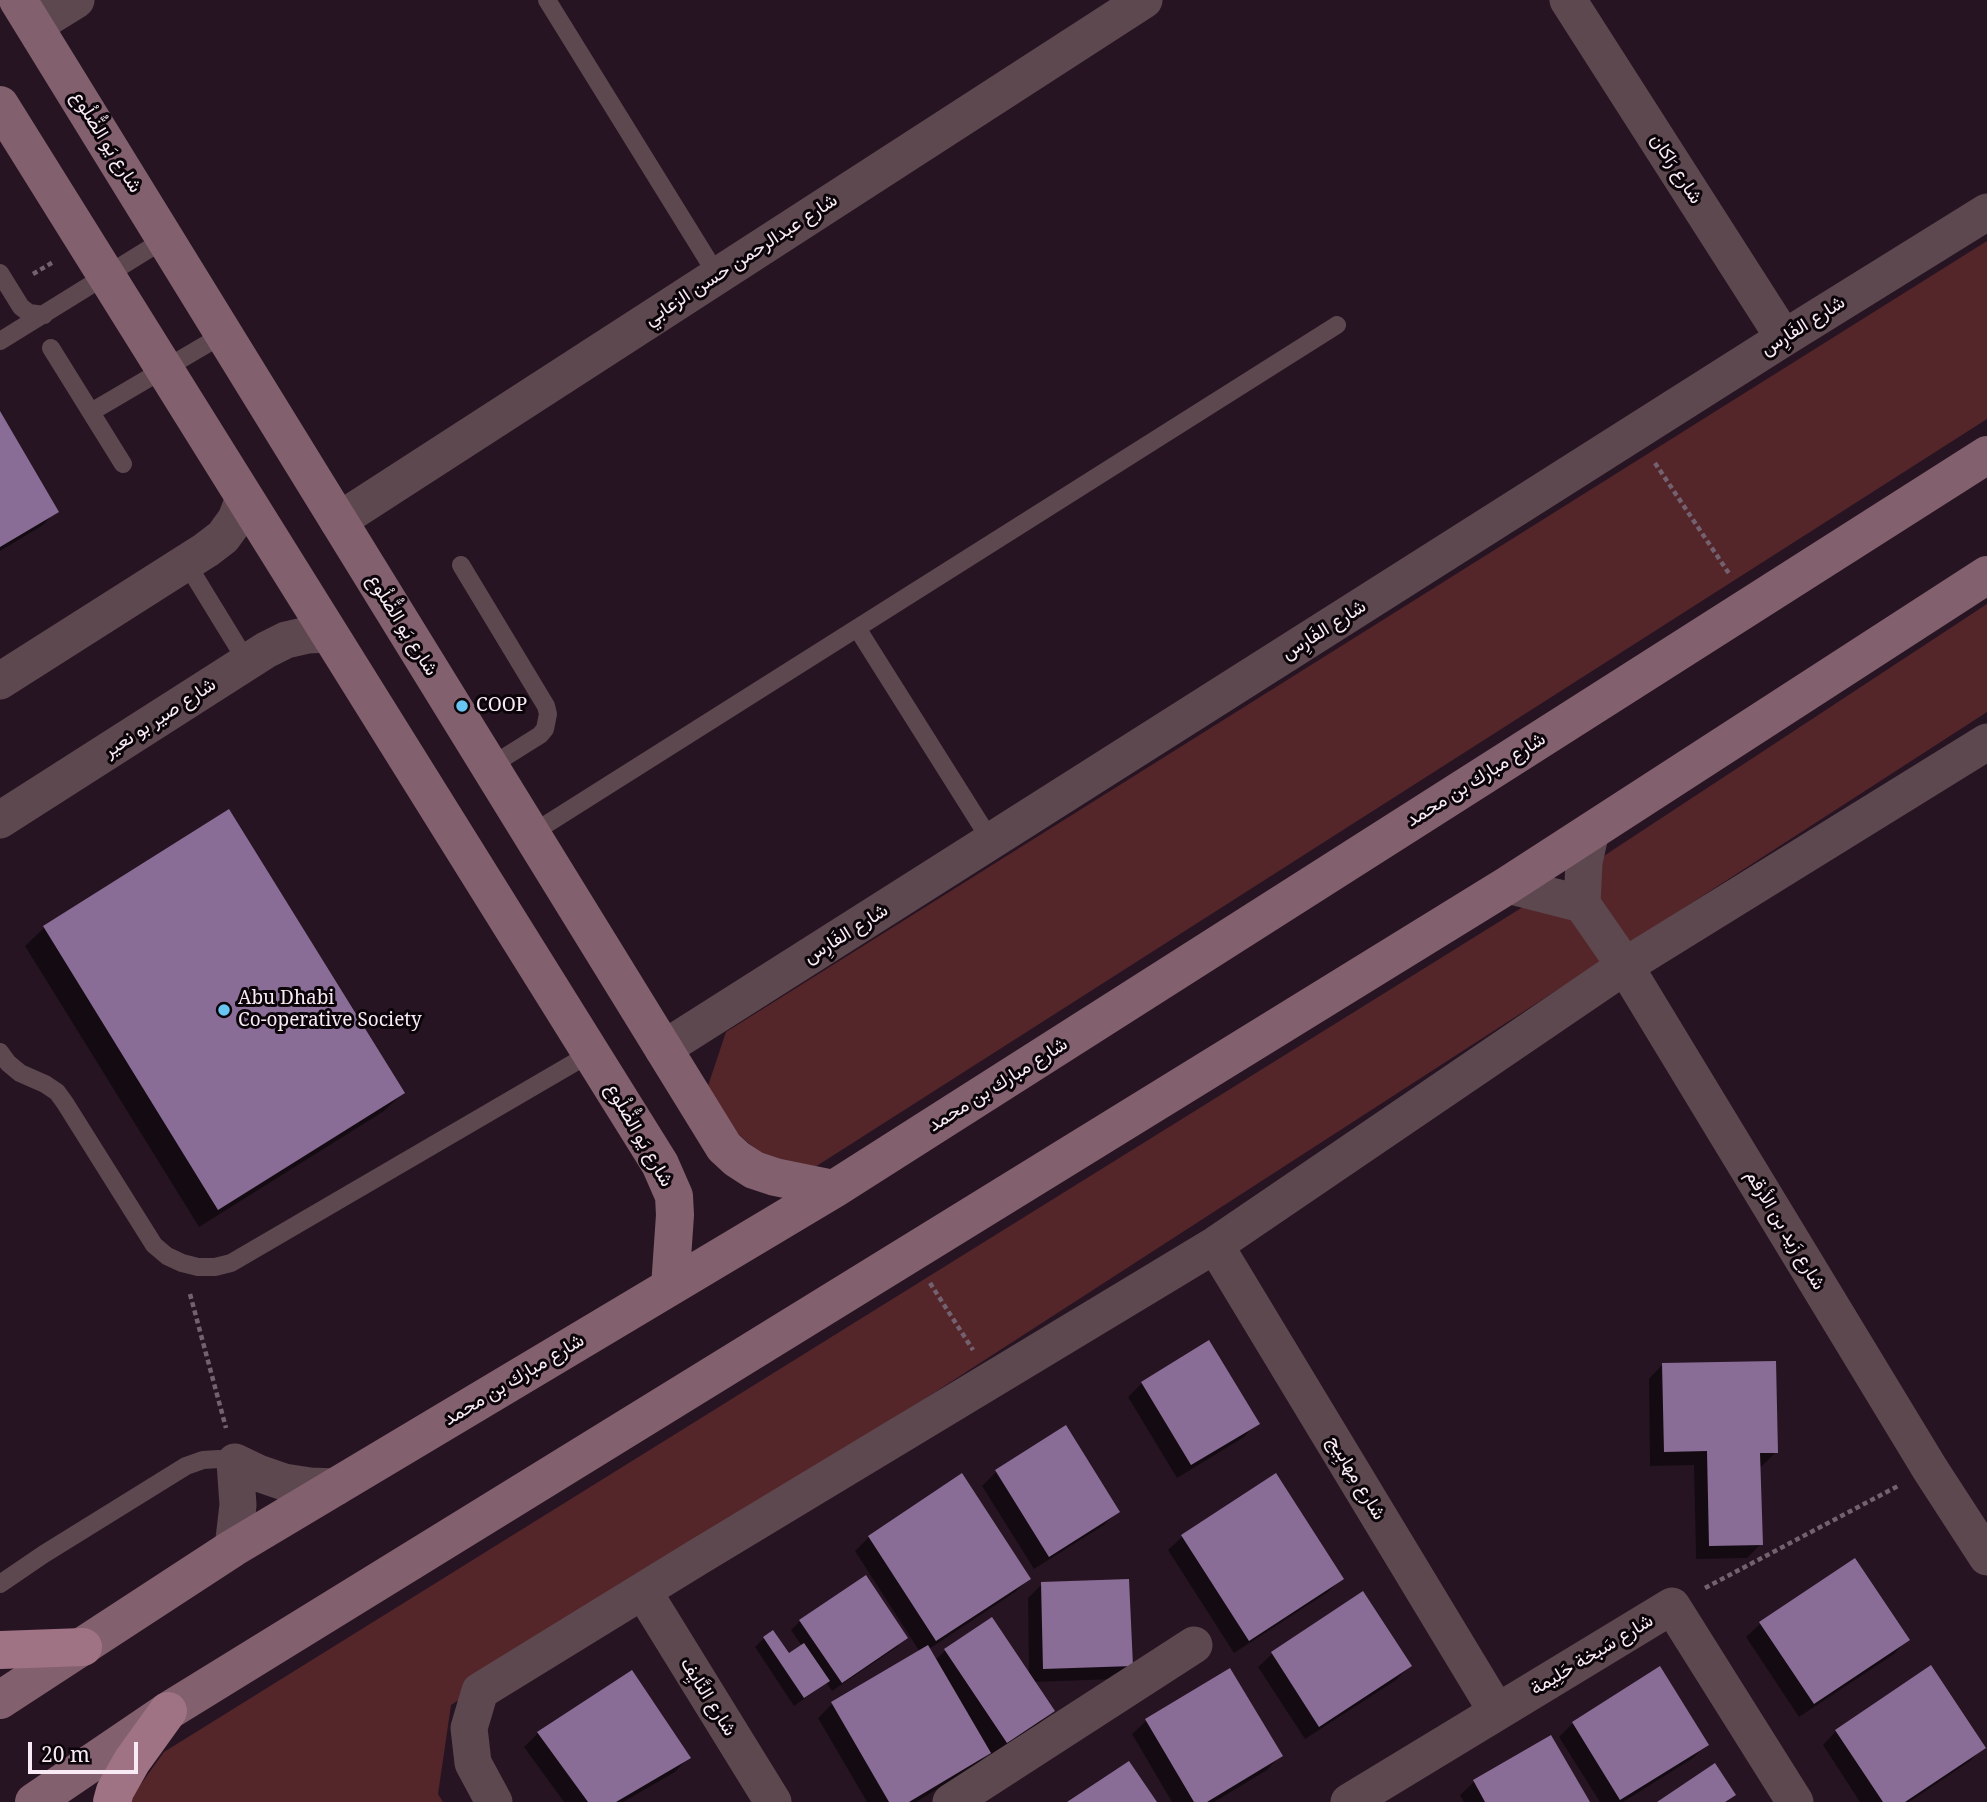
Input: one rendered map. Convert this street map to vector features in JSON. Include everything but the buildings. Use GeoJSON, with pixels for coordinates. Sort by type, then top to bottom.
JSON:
{"type":"FeatureCollection","features":[{"type":"Feature","properties":{"kind":"main road","name":"شارع يَو الضُّلُوع"},"geometry":{"type":"LineString","coordinates":[[26,13],[724,1147],[754,1170],[775,1178],[834,1189]]}},
{"type":"Feature","properties":{"kind":"main road","name":"شارع يَو الضُّلُوع"},"geometry":{"type":"LineString","coordinates":[[0,105],[660,1164],[674,1196],[676,1215],[670,1287]]}},
{"type":"Feature","properties":{"kind":"main road","name":"شارع مبارك بن محمد"},"geometry":{"type":"LineString","coordinates":[[0,1700],[233,1548],[834,1189],[1987,455]]}},
{"type":"Feature","properties":{"kind":"main road"},"geometry":{"type":"LineString","coordinates":[[34,1802],[168,1711],[1508,884],[1987,575]]}},
{"type":"Feature","properties":{"kind":"main road"},"geometry":{"type":"LineString","coordinates":[[0,1650],[83,1647]]}},
{"type":"Feature","properties":{"kind":"main road"},"geometry":{"type":"LineString","coordinates":[[112,1802],[115,1791],[132,1761],[168,1711]]}},
{"type":"Feature","properties":{"kind":"street"},"geometry":{"type":"LineString","coordinates":[[26,13],[76,0]]}},
{"type":"Feature","properties":{"kind":"street","name":"شارع عبدالرحمن حسن الزعابي"},"geometry":{"type":"LineString","coordinates":[[338,521],[1144,0]]}},
{"type":"Feature","properties":{"kind":"street","name":"شارع رَاكان"},"geometry":{"type":"LineString","coordinates":[[1568,0],[1784,338]]}},
{"type":"Feature","properties":{"kind":"street","name":"شارع الفَارِس"},"geometry":{"type":"LineString","coordinates":[[663,1049],[1987,212]]}},
{"type":"Feature","properties":{"kind":"street"},"geometry":{"type":"LineString","coordinates":[[6,669],[187,564],[223,537],[236,519],[244,498]]}},
{"type":"Feature","properties":{"kind":"street","name":"شارع صير بو نعير"},"geometry":{"type":"LineString","coordinates":[[0,820],[247,662],[286,640],[328,634]]}},
{"type":"Feature","properties":{"kind":"street"},"geometry":{"type":"LineString","coordinates":[[494,1802],[473,1763],[469,1728],[480,1691],[1215,1245],[1625,966],[1982,757]]}},
{"type":"Feature","properties":{"kind":"street"},"geometry":{"type":"LineString","coordinates":[[1508,884],[1582,904],[1584,862],[1591,831]]}},
{"type":"Feature","properties":{"kind":"street","name":"شارع زَيد بن الأرقم"},"geometry":{"type":"LineString","coordinates":[[1582,904],[1625,966],[1930,1469],[1987,1557]]}},
{"type":"Feature","properties":{"kind":"street","name":"شارع مِهابِيج"},"geometry":{"type":"LineString","coordinates":[[1215,1245],[1497,1712]]}},
{"type":"Feature","properties":{"kind":"street"},"geometry":{"type":"LineString","coordinates":[[233,1548],[238,1505],[235,1462],[284,1482],[336,1487]]}},
{"type":"Feature","properties":{"kind":"street","name":"شارع النَّايِف"},"geometry":{"type":"LineString","coordinates":[[643,1591],[774,1802]]}},
{"type":"Feature","properties":{"kind":"street","name":"شارع سَبخة حَلِيمة"},"geometry":{"type":"LineString","coordinates":[[1371,1796],[1497,1712],[1672,1606],[1795,1802]]}},
{"type":"Feature","properties":{"kind":"street"},"geometry":{"type":"LineString","coordinates":[[951,1802],[1194,1644]]}},
{"type":"Feature","properties":{"kind":"lane"},"geometry":{"type":"LineString","coordinates":[[547,0],[717,275]]}},
{"type":"Feature","properties":{"kind":"lane"},"geometry":{"type":"LineString","coordinates":[[0,341],[165,239]]}},
{"type":"Feature","properties":{"kind":"lane"},"geometry":{"type":"LineString","coordinates":[[0,273],[21,307],[29,313],[44,315]]}},
{"type":"Feature","properties":{"kind":"lane"},"geometry":{"type":"LineString","coordinates":[[531,834],[1337,325]]}},
{"type":"Feature","properties":{"kind":"lane"},"geometry":{"type":"LineString","coordinates":[[91,412],[224,334]]}},
{"type":"Feature","properties":{"kind":"lane"},"geometry":{"type":"LineString","coordinates":[[51,348],[123,464]]}},
{"type":"Feature","properties":{"kind":"lane"},"geometry":{"type":"LineString","coordinates":[[187,564],[247,662]]}},
{"type":"Feature","properties":{"kind":"lane"},"geometry":{"type":"LineString","coordinates":[[461,565],[546,706],[548,714],[545,729],[540,735],[489,767]]}},
{"type":"Feature","properties":{"kind":"lane"},"geometry":{"type":"LineString","coordinates":[[857,628],[991,841]]}},
{"type":"Feature","properties":{"kind":"lane"},"geometry":{"type":"LineString","coordinates":[[0,1052],[20,1073],[57,1092],[154,1245],[167,1256],[182,1263],[206,1267],[231,1263],[591,1053]]}},
{"type":"Feature","properties":{"kind":"lane"},"geometry":{"type":"LineString","coordinates":[[0,1584],[186,1466],[203,1460],[235,1462]]}},
{"type":"Feature","properties":{"kind":"path"},"geometry":{"type":"LineString","coordinates":[[1635,433],[1751,606]]}},
{"type":"Feature","properties":{"kind":"path"},"geometry":{"type":"LineString","coordinates":[[911,1253],[992,1380]]}},
{"type":"Feature","properties":{"kind":"path"},"geometry":{"type":"LineString","coordinates":[[182,1263],[235,1462]]}},
{"type":"Feature","properties":{"kind":"path"},"geometry":{"type":"LineString","coordinates":[[1672,1606],[1930,1469]]}},
{"type":"Feature","properties":{"kind":"shaded area"},"geometry":{"type":"Polygon","coordinates":[[[1987,241],[1987,419],[815,1167],[773,1165],[735,1131],[708,1086],[726,1032],[1987,241]]]}},
{"type":"Feature","properties":{"kind":"shaded area"},"geometry":{"type":"Polygon","coordinates":[[[1987,604],[1987,712],[451,1705],[438,1794],[443,1802],[128,1802],[164,1752],[1584,869],[1987,604]]]}},
{"type":"Feature","properties":{"kind":"place","name":"COOP"},"geometry":{"type":"Point","coordinates":[462,706]}},
{"type":"Feature","properties":{"kind":"place","name":"Abu Dhabi Co-operative Society"},"geometry":{"type":"Point","coordinates":[224,1010]}}]}
